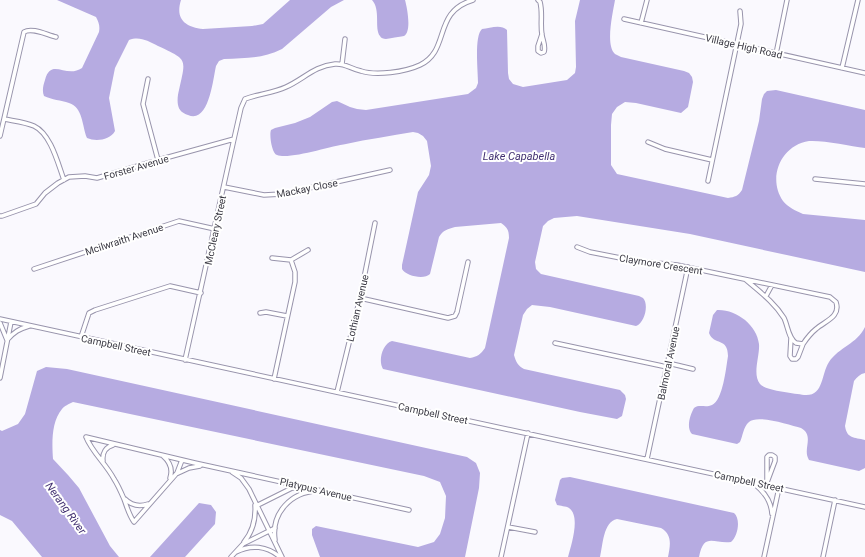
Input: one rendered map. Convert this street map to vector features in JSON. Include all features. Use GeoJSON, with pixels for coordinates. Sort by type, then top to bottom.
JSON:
{"type":"FeatureCollection","features":[{"type":"Feature","properties":{"kind":"street"},"geometry":{"type":"LineString","coordinates":[[345,39],[342,64],[359,71],[373,74],[410,68],[421,64],[430,58],[438,46],[445,24],[453,11],[464,3],[473,0]]}},
{"type":"Feature","properties":{"kind":"street"},"geometry":{"type":"LineString","coordinates":[[538,0],[542,8],[542,34]]}},
{"type":"Feature","properties":{"kind":"street"},"geometry":{"type":"LineString","coordinates":[[641,23],[647,0]]}},
{"type":"Feature","properties":{"kind":"street"},"geometry":{"type":"LineString","coordinates":[[776,54],[787,0]]}},
{"type":"Feature","properties":{"kind":"street"},"geometry":{"type":"LineString","coordinates":[[842,68],[858,0]]}},
{"type":"Feature","properties":{"kind":"street"},"geometry":{"type":"LineString","coordinates":[[708,181],[741,24],[740,12]]}},
{"type":"Feature","properties":{"kind":"street","name":"Village High Road"},"geometry":{"type":"LineString","coordinates":[[624,19],[865,73]]}},
{"type":"Feature","properties":{"kind":"street"},"geometry":{"type":"LineString","coordinates":[[0,136],[24,32],[27,30],[32,30],[56,37]]}},
{"type":"Feature","properties":{"kind":"street","name":"McCleary Street"},"geometry":{"type":"LineString","coordinates":[[185,360],[241,108],[245,100],[284,88],[317,68],[333,64],[342,64]]}},
{"type":"Feature","properties":{"kind":"street"},"geometry":{"type":"LineString","coordinates":[[148,79],[143,104],[158,160]]}},
{"type":"Feature","properties":{"kind":"street"},"geometry":{"type":"LineString","coordinates":[[4,119],[30,125],[42,131],[48,140],[64,180]]}},
{"type":"Feature","properties":{"kind":"street","name":"Forster Avenue"},"geometry":{"type":"LineString","coordinates":[[0,216],[36,204],[46,193],[69,178],[86,176],[97,178],[234,139]]}},
{"type":"Feature","properties":{"kind":"street"},"geometry":{"type":"LineString","coordinates":[[648,142],[665,149],[712,160]]}},
{"type":"Feature","properties":{"kind":"street","name":"Mackay Close"},"geometry":{"type":"LineString","coordinates":[[224,187],[264,195],[282,194],[390,170]]}},
{"type":"Feature","properties":{"kind":"street"},"geometry":{"type":"LineString","coordinates":[[815,178],[865,184]]}},
{"type":"Feature","properties":{"kind":"street","name":"Mcilwraith Avenue"},"geometry":{"type":"LineString","coordinates":[[34,269],[179,221],[215,229]]}},
{"type":"Feature","properties":{"kind":"street","name":"Lothian Avenue"},"geometry":{"type":"LineString","coordinates":[[337,392],[360,298],[375,223]]}},
{"type":"Feature","properties":{"kind":"street","name":"Claymore Crescent"},"geometry":{"type":"LineString","coordinates":[[577,247],[590,252],[628,259],[677,265],[830,297],[836,302],[837,310],[833,317],[814,331],[803,344],[798,357],[796,359],[792,359],[790,356],[791,338],[785,320],[776,306],[746,280]]}},
{"type":"Feature","properties":{"kind":"street"},"geometry":{"type":"LineString","coordinates":[[272,258],[292,260],[308,250]]}},
{"type":"Feature","properties":{"kind":"street"},"geometry":{"type":"LineString","coordinates":[[274,379],[294,282],[295,272],[292,260]]}},
{"type":"Feature","properties":{"kind":"street"},"geometry":{"type":"LineString","coordinates":[[360,298],[448,318],[454,316],[457,312],[468,262]]}},
{"type":"Feature","properties":{"kind":"street","name":"Balmoral Avenue"},"geometry":{"type":"LineString","coordinates":[[647,459],[688,268]]}},
{"type":"Feature","properties":{"kind":"street"},"geometry":{"type":"LineString","coordinates":[[766,296],[772,285]]}},
{"type":"Feature","properties":{"kind":"street"},"geometry":{"type":"LineString","coordinates":[[81,337],[89,314],[95,310],[170,286],[201,293]]}},
{"type":"Feature","properties":{"kind":"street"},"geometry":{"type":"LineString","coordinates":[[260,313],[266,312],[287,316]]}},
{"type":"Feature","properties":{"kind":"street","name":"Campbell Street"},"geometry":{"type":"LineString","coordinates":[[0,320],[865,507]]}},
{"type":"Feature","properties":{"kind":"street"},"geometry":{"type":"LineString","coordinates":[[0,378],[11,322]]}},
{"type":"Feature","properties":{"kind":"street"},"geometry":{"type":"LineString","coordinates":[[0,323],[7,340]]}},
{"type":"Feature","properties":{"kind":"street"},"geometry":{"type":"LineString","coordinates":[[7,340],[14,332],[21,328],[30,326]]}},
{"type":"Feature","properties":{"kind":"street"},"geometry":{"type":"LineString","coordinates":[[791,338],[796,343],[803,344]]}},
{"type":"Feature","properties":{"kind":"street"},"geometry":{"type":"LineString","coordinates":[[555,343],[667,367]]}},
{"type":"Feature","properties":{"kind":"street"},"geometry":{"type":"LineString","coordinates":[[668,363],[693,369]]}},
{"type":"Feature","properties":{"kind":"street"},"geometry":{"type":"LineString","coordinates":[[501,557],[528,433]]}},
{"type":"Feature","properties":{"kind":"street","name":"Platypus Avenue"},"geometry":{"type":"LineString","coordinates":[[103,462],[91,448],[86,437],[182,460],[409,510]]}},
{"type":"Feature","properties":{"kind":"street"},"geometry":{"type":"LineString","coordinates":[[117,445],[110,446],[105,450],[103,462],[114,478],[134,522],[178,471],[182,460]]}},
{"type":"Feature","properties":{"kind":"street"},"geometry":{"type":"LineString","coordinates":[[159,454],[165,458],[170,466],[171,475],[167,483]]}},
{"type":"Feature","properties":{"kind":"street"},"geometry":{"type":"LineString","coordinates":[[766,485],[767,457],[772,455],[774,456],[775,461],[767,480]]}},
{"type":"Feature","properties":{"kind":"street"},"geometry":{"type":"LineString","coordinates":[[173,476],[189,468],[205,465]]}},
{"type":"Feature","properties":{"kind":"street","name":"Platypus Avenue"},"geometry":{"type":"LineString","coordinates":[[223,469],[236,475],[244,481],[254,499],[256,506]]}},
{"type":"Feature","properties":{"kind":"street"},"geometry":{"type":"LineString","coordinates":[[751,482],[761,489],[767,496],[771,508],[772,519]]}},
{"type":"Feature","properties":{"kind":"street"},"geometry":{"type":"LineString","coordinates":[[256,506],[292,488],[304,487]]}},
{"type":"Feature","properties":{"kind":"street"},"geometry":{"type":"LineString","coordinates":[[764,557],[779,488]]}},
{"type":"Feature","properties":{"kind":"street"},"geometry":{"type":"LineString","coordinates":[[277,548],[275,528],[279,512],[290,500],[303,493],[322,491]]}},
{"type":"Feature","properties":{"kind":"street"},"geometry":{"type":"LineString","coordinates":[[124,498],[130,504],[137,506],[145,505],[150,502]]}},
{"type":"Feature","properties":{"kind":"street"},"geometry":{"type":"LineString","coordinates":[[823,557],[835,500]]}},
{"type":"Feature","properties":{"kind":"street"},"geometry":{"type":"LineString","coordinates":[[256,506],[281,557]]}},
{"type":"Feature","properties":{"kind":"street"},"geometry":{"type":"LineString","coordinates":[[232,556],[253,527],[256,506]]}},
{"type":"Feature","properties":{"kind":"street"},"geometry":{"type":"LineString","coordinates":[[508,527],[535,532]]}},
{"type":"Feature","properties":{"kind":"street"},"geometry":{"type":"LineString","coordinates":[[242,544],[275,528]]}},
{"type":"Feature","properties":{"kind":"street"},"geometry":{"type":"LineString","coordinates":[[232,556],[242,549],[256,547],[267,549],[281,557]]}},
{"type":"Feature","properties":{"kind":"water"},"geometry":{"type":"Polygon","coordinates":[[[57,0],[181,0],[179,12],[183,21],[191,26],[203,29],[263,24],[290,0],[344,0],[331,7],[282,49],[267,55],[224,59],[219,61],[216,66],[209,99],[201,113],[195,116],[184,113],[178,107],[178,97],[183,72],[182,61],[180,58],[151,42],[137,39],[129,40],[115,68],[109,98],[115,131],[110,136],[98,140],[87,138],[80,113],[74,105],[44,96],[43,94],[45,80],[51,70],[76,71],[82,68],[99,32],[99,24],[96,17],[57,0]]]}},
{"type":"Feature","properties":{"kind":"water"},"geometry":{"type":"Polygon","coordinates":[[[372,0],[405,0],[408,13],[408,30],[404,36],[387,39],[381,37],[377,28],[375,4],[372,0]]]}},
{"type":"Feature","properties":{"kind":"water","name":"Lake Capabella"},"geometry":{"type":"Polygon","coordinates":[[[580,0],[615,0],[611,20],[610,43],[615,54],[621,57],[684,71],[689,73],[692,77],[693,82],[688,107],[681,113],[636,103],[625,102],[617,107],[612,114],[611,165],[617,174],[728,198],[733,197],[738,195],[742,190],[759,121],[762,99],[767,91],[776,90],[865,110],[865,148],[815,141],[799,144],[784,156],[777,173],[776,182],[778,192],[783,201],[790,207],[803,214],[865,220],[865,272],[690,234],[577,216],[554,218],[543,226],[535,262],[536,269],[541,274],[639,296],[645,301],[646,309],[642,321],[636,326],[550,307],[532,305],[523,315],[514,355],[519,365],[524,369],[620,390],[625,395],[626,399],[622,416],[617,419],[383,369],[381,357],[383,349],[392,341],[470,358],[477,356],[482,352],[485,348],[509,233],[505,226],[501,223],[455,227],[446,230],[439,237],[430,274],[420,277],[407,274],[402,269],[402,265],[418,192],[429,175],[431,166],[427,141],[423,136],[413,132],[354,142],[291,156],[283,156],[275,154],[272,148],[270,132],[275,128],[295,123],[310,117],[332,102],[337,101],[350,107],[366,110],[468,94],[476,88],[478,83],[477,46],[480,33],[482,29],[492,27],[502,27],[507,30],[508,73],[509,79],[513,84],[523,87],[567,80],[575,73],[576,67],[575,21],[580,0]]]}},
{"type":"Feature","properties":{"kind":"water"},"geometry":{"type":"Polygon","coordinates":[[[717,310],[724,310],[738,315],[750,325],[754,331],[759,344],[756,370],[760,384],[774,390],[804,395],[810,395],[819,389],[829,362],[833,357],[853,342],[862,333],[865,327],[865,373],[854,381],[845,426],[849,435],[854,438],[865,440],[865,468],[859,471],[809,460],[807,456],[808,439],[805,431],[801,428],[774,421],[759,419],[749,422],[744,429],[740,442],[737,444],[692,434],[689,425],[694,408],[698,406],[710,406],[716,402],[719,397],[725,375],[728,356],[726,346],[711,337],[709,333],[713,315],[717,310]]]}},
{"type":"Feature","properties":{"kind":"water","name":"Nerang River"},"geometry":{"type":"Polygon","coordinates":[[[46,367],[67,369],[467,457],[476,463],[480,473],[479,488],[465,557],[320,557],[312,535],[312,529],[316,526],[418,547],[434,542],[440,534],[445,518],[446,496],[440,482],[424,476],[73,402],[63,408],[58,414],[54,427],[53,459],[79,488],[110,546],[119,557],[42,557],[12,521],[0,515],[0,430],[2,431],[18,424],[25,414],[37,371],[46,367]]]}},
{"type":"Feature","properties":{"kind":"water"},"geometry":{"type":"Polygon","coordinates":[[[570,477],[734,513],[738,523],[737,532],[731,542],[707,542],[701,549],[699,557],[668,557],[670,541],[665,531],[661,528],[617,519],[612,521],[606,529],[600,557],[568,557],[575,524],[573,512],[569,508],[557,505],[555,500],[560,480],[562,478],[570,477]]]}},
{"type":"Feature","properties":{"kind":"water"},"geometry":{"type":"Polygon","coordinates":[[[199,503],[211,505],[216,512],[215,524],[185,557],[150,557],[199,503]]]}}]}
